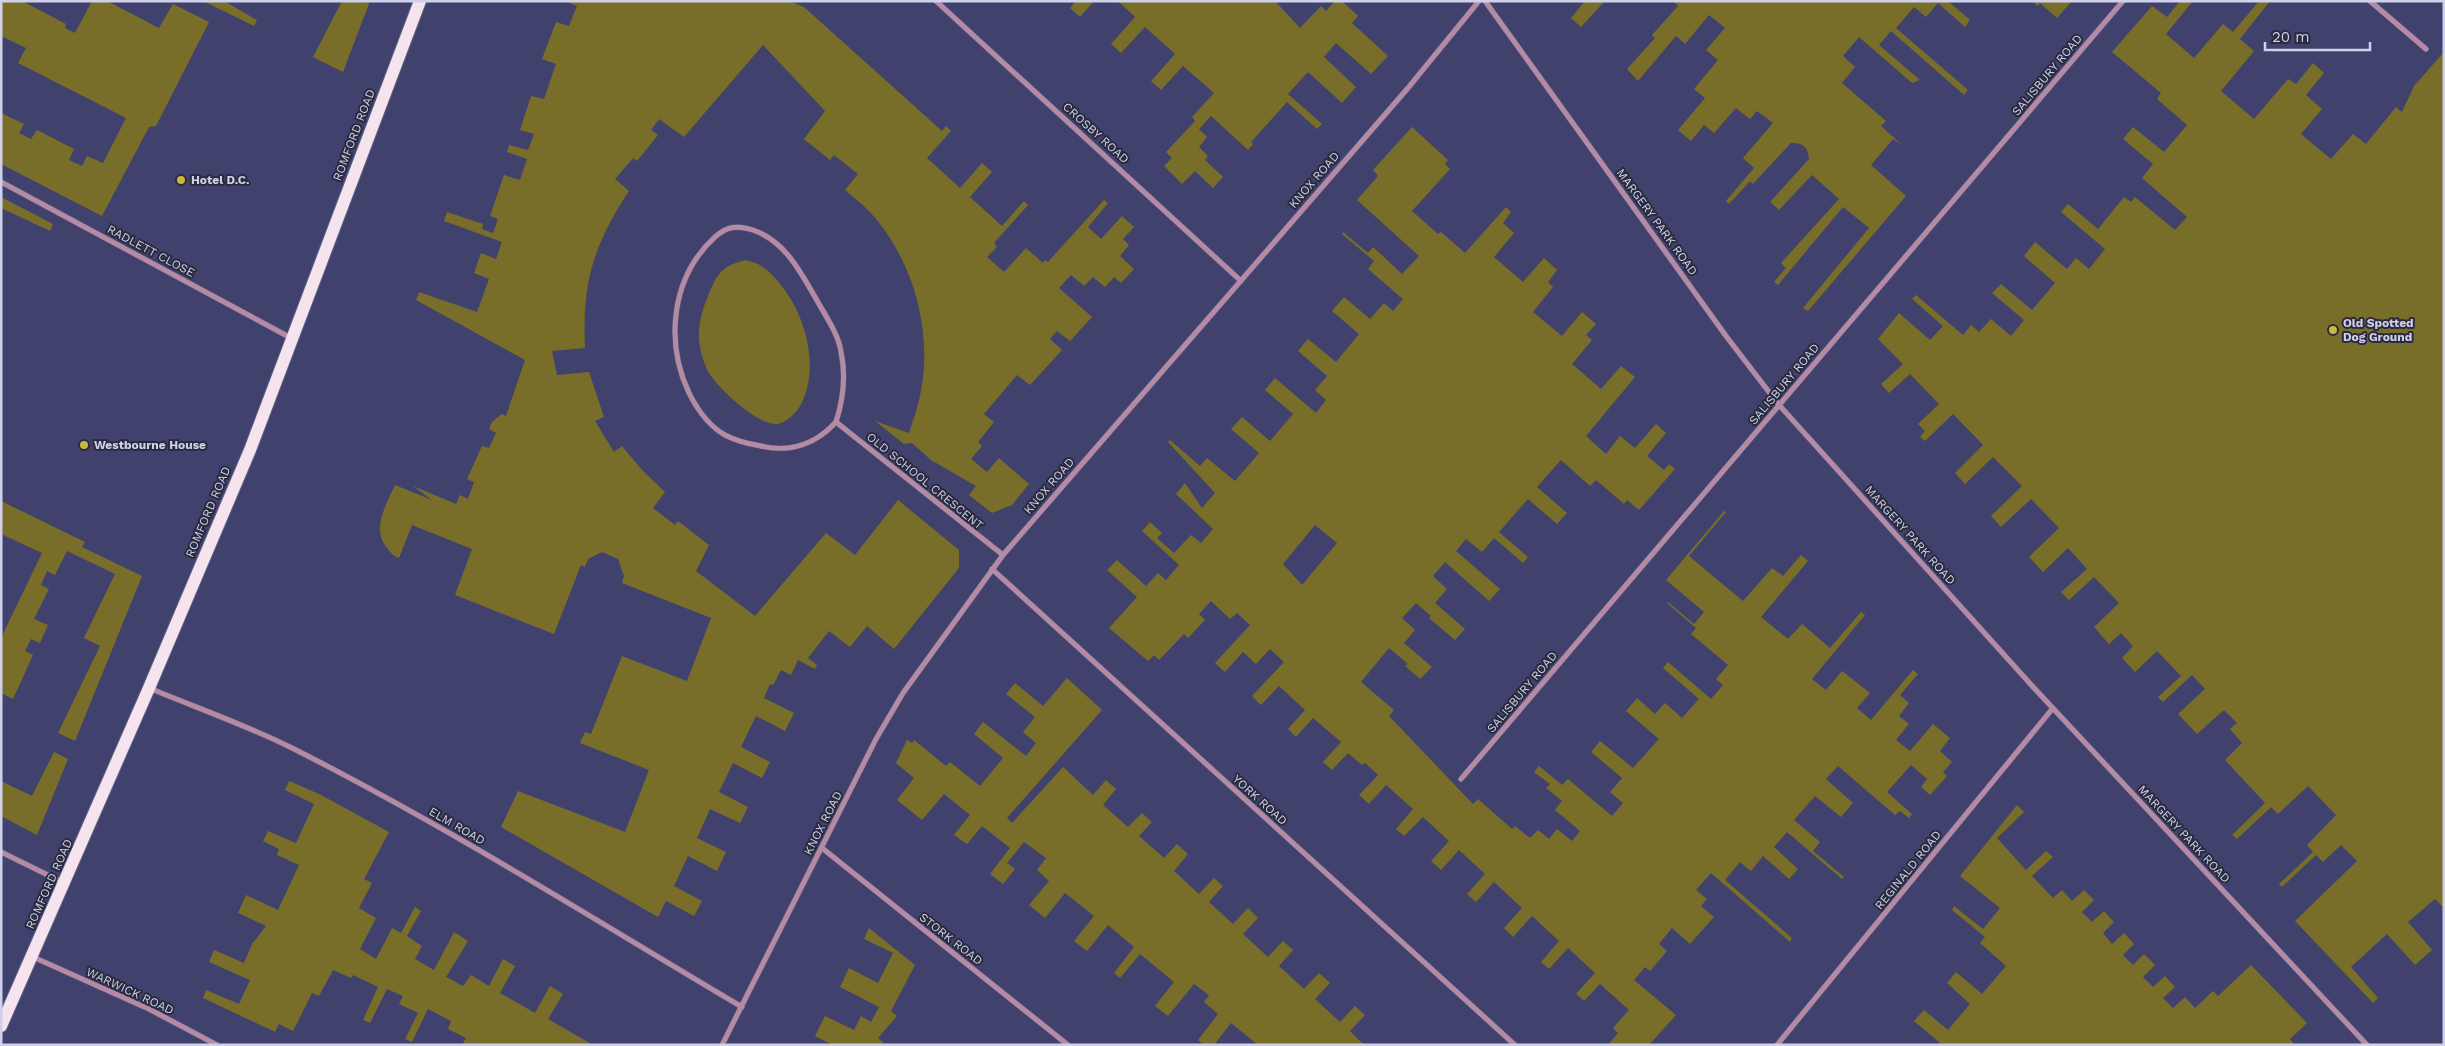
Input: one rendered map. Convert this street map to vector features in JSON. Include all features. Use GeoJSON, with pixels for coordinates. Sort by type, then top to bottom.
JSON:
{"type":"FeatureCollection","features":[{"type":"Feature","properties":{"kind":"main road","name":"ROMFORD ROAD"},"geometry":{"type":"LineString","coordinates":[[1,1026],[65,883],[250,450],[420,1]]}},
{"type":"Feature","properties":{"kind":"street","name":"CROSBY ROAD"},"geometry":{"type":"LineString","coordinates":[[936,1],[1241,281]]}},
{"type":"Feature","properties":{"kind":"street","name":"KNOX ROAD"},"geometry":{"type":"LineString","coordinates":[[722,1045],[876,739],[903,693],[992,569],[1408,88],[1479,1]]}},
{"type":"Feature","properties":{"kind":"street","name":"MARGERY PARK ROAD"},"geometry":{"type":"LineString","coordinates":[[1485,1],[1726,336],[1779,405],[2053,708],[2367,1045]]}},
{"type":"Feature","properties":{"kind":"street","name":"SALISBURY ROAD"},"geometry":{"type":"LineString","coordinates":[[1461,779],[2122,1]]}},
{"type":"Feature","properties":{"kind":"street"},"geometry":{"type":"LineString","coordinates":[[2370,1],[2426,49]]}},
{"type":"Feature","properties":{"kind":"street","name":"RADLETT CLOSE"},"geometry":{"type":"LineString","coordinates":[[1,182],[292,338]]}},
{"type":"Feature","properties":{"kind":"street"},"geometry":{"type":"LineString","coordinates":[[743,227],[768,236],[791,258],[827,319],[841,350],[842,404],[836,422],[825,434],[808,443],[789,449],[766,447],[725,435],[709,423],[695,405],[680,373],[677,359],[674,338],[677,304],[686,277],[705,248],[716,236],[730,228],[743,227]]}},
{"type":"Feature","properties":{"kind":"street","name":"OLD SCHOOL CRESCENT"},"geometry":{"type":"LineString","coordinates":[[836,422],[1003,555]]}},
{"type":"Feature","properties":{"kind":"street","name":"YORK ROAD"},"geometry":{"type":"LineString","coordinates":[[992,569],[1515,1045]]}},
{"type":"Feature","properties":{"kind":"street","name":"ELM ROAD"},"geometry":{"type":"LineString","coordinates":[[149,688],[290,747],[397,803],[742,1007]]}},
{"type":"Feature","properties":{"kind":"street","name":"REGINALD ROAD"},"geometry":{"type":"LineString","coordinates":[[1777,1045],[2053,708]]}},
{"type":"Feature","properties":{"kind":"street","name":"STORK ROAD"},"geometry":{"type":"LineString","coordinates":[[822,848],[1068,1045]]}},
{"type":"Feature","properties":{"kind":"street"},"geometry":{"type":"LineString","coordinates":[[1,852],[65,883]]}},
{"type":"Feature","properties":{"kind":"street","name":"WARWICK ROAD"},"geometry":{"type":"LineString","coordinates":[[33,957],[149,1010],[217,1045]]}},
{"type":"Feature","properties":{"kind":"shaded area"},"geometry":{"type":"Polygon","coordinates":[[[1,1],[22,1],[66,24],[65,28],[75,33],[92,1],[107,1],[159,28],[173,4],[209,22],[156,126],[149,127],[102,216],[1,164],[1,113],[24,124],[19,133],[31,139],[37,130],[74,149],[69,160],[82,166],[87,156],[103,163],[126,118],[18,63],[26,48],[1,36],[1,1]]]}},
{"type":"Feature","properties":{"kind":"shaded area"},"geometry":{"type":"Polygon","coordinates":[[[203,1],[224,1],[257,20],[254,26],[203,1]]]}},
{"type":"Feature","properties":{"kind":"shaded area"},"geometry":{"type":"Polygon","coordinates":[[[342,1],[370,1],[343,72],[313,57],[342,1]]]}},
{"type":"Feature","properties":{"kind":"shaded area"},"geometry":{"type":"Polygon","coordinates":[[[565,1],[790,1],[804,7],[942,131],[946,126],[951,131],[927,158],[960,188],[982,163],[992,172],[970,197],[1002,226],[1024,201],[1028,205],[994,243],[997,247],[987,257],[1004,272],[1026,248],[1043,263],[1045,260],[1048,262],[1104,200],[1108,203],[1088,227],[1101,239],[1122,216],[1134,227],[1123,239],[1129,245],[1120,256],[1134,269],[1121,283],[1114,277],[1105,287],[1093,277],[1084,286],[1071,275],[1059,288],[1092,317],[1070,341],[1057,331],[1050,339],[1062,350],[1030,385],[1017,375],[984,414],[994,422],[978,442],[982,446],[971,459],[987,472],[999,458],[1029,484],[1012,505],[992,513],[969,495],[976,486],[931,460],[912,443],[904,444],[875,421],[909,433],[918,404],[923,375],[922,324],[917,299],[909,274],[898,251],[884,229],[868,210],[845,190],[858,174],[834,155],[830,160],[804,139],[825,111],[763,45],[684,137],[659,119],[651,130],[658,135],[637,161],[633,158],[615,179],[629,191],[598,247],[592,265],[586,303],[585,348],[552,351],[557,375],[589,372],[604,417],[595,421],[614,452],[622,446],[642,470],[665,492],[653,508],[675,525],[678,521],[709,545],[696,571],[755,616],[826,533],[855,555],[898,500],[959,550],[959,568],[894,649],[867,626],[850,647],[829,631],[808,658],[817,665],[815,669],[798,660],[791,675],[781,670],[773,685],[770,684],[764,698],[794,713],[785,731],[756,716],[741,747],[770,762],[762,778],[733,763],[719,792],[748,807],[740,823],[710,809],[697,838],[726,852],[717,871],[688,856],[674,886],[702,901],[694,916],[666,901],[658,917],[501,827],[518,791],[625,832],[649,770],[580,743],[585,732],[591,734],[622,656],[687,681],[711,618],[622,583],[624,576],[618,559],[602,552],[588,559],[585,567],[581,565],[554,634],[455,595],[472,549],[412,525],[399,558],[387,548],[382,541],[380,533],[384,509],[395,485],[432,500],[413,486],[456,504],[460,495],[468,499],[474,482],[467,479],[482,446],[489,448],[496,433],[489,429],[492,422],[502,414],[506,416],[525,360],[416,300],[419,292],[477,312],[489,279],[474,273],[481,253],[496,259],[502,242],[444,221],[447,212],[483,224],[482,229],[493,233],[498,219],[490,216],[504,175],[520,180],[527,159],[507,152],[509,145],[528,150],[534,134],[520,130],[531,96],[544,99],[556,64],[542,59],[556,22],[569,26],[577,6],[565,1]]]}},
{"type":"Feature","properties":{"kind":"shaded area"},"geometry":{"type":"Polygon","coordinates":[[[1076,1],[1094,1],[1080,17],[1070,8],[1076,1]]]}},
{"type":"Feature","properties":{"kind":"shaded area"},"geometry":{"type":"Polygon","coordinates":[[[1118,1],[1275,1],[1300,28],[1321,6],[1326,11],[1335,1],[1342,1],[1358,16],[1352,23],[1388,56],[1371,74],[1336,43],[1324,57],[1356,87],[1342,103],[1308,72],[1288,94],[1322,124],[1317,129],[1287,102],[1251,142],[1253,144],[1248,150],[1211,116],[1199,129],[1207,137],[1199,147],[1208,156],[1205,160],[1223,177],[1213,188],[1195,171],[1182,184],[1164,166],[1172,158],[1166,152],[1195,121],[1192,117],[1214,93],[1183,66],[1161,90],[1151,81],[1175,54],[1145,27],[1121,53],[1111,44],[1135,17],[1118,1]]]}},
{"type":"Feature","properties":{"kind":"shaded area"},"geometry":{"type":"Polygon","coordinates":[[[1585,1],[1605,1],[1581,27],[1571,18],[1585,1]]]}},
{"type":"Feature","properties":{"kind":"shaded area"},"geometry":{"type":"Polygon","coordinates":[[[1673,1],[1948,1],[1970,20],[1965,27],[1938,3],[1926,17],[1914,7],[1896,28],[1968,90],[1964,95],[1891,31],[1879,45],[1920,80],[1912,83],[1859,37],[1843,56],[1855,67],[1842,83],[1886,121],[1881,126],[1902,145],[1893,139],[1871,165],[1906,196],[1808,311],[1803,308],[1869,228],[1843,207],[1778,285],[1774,282],[1786,268],[1781,263],[1839,199],[1812,175],[1779,210],[1770,202],[1809,159],[1807,151],[1802,144],[1791,143],[1753,184],[1750,181],[1729,204],[1726,201],[1754,168],[1743,158],[1773,123],[1757,111],[1750,119],[1736,108],[1714,133],[1704,125],[1691,141],[1678,130],[1705,98],[1694,89],[1718,60],[1706,50],[1725,28],[1709,15],[1685,44],[1676,36],[1638,81],[1627,69],[1655,38],[1652,35],[1678,6],[1673,1]]]}},
{"type":"Feature","properties":{"kind":"shaded area"},"geometry":{"type":"Polygon","coordinates":[[[2032,1],[2072,1],[2057,18],[2040,3],[2038,6],[2032,1]]]}},
{"type":"Feature","properties":{"kind":"shaded area"},"geometry":{"type":"Polygon","coordinates":[[[2180,1],[2193,1],[2166,34],[2194,58],[2223,24],[2233,32],[2259,1],[2270,1],[2240,39],[2254,51],[2221,91],[2254,119],[2288,79],[2296,84],[2313,63],[2324,73],[2306,95],[2322,109],[2301,134],[2331,159],[2353,134],[2366,144],[2396,107],[2402,112],[2414,86],[2444,52],[2444,908],[2435,899],[2408,922],[2432,950],[2415,965],[2387,934],[2351,967],[2378,998],[2373,1003],[2295,921],[2357,861],[2341,845],[2323,862],[2316,855],[2282,887],[2279,884],[2313,852],[2307,845],[2336,815],[2308,786],[2278,814],[2271,807],[2237,839],[2232,835],[2265,803],[2225,760],[2242,743],[2230,729],[2237,723],[2224,710],[2197,734],[2178,714],[2205,689],[2192,675],[2163,702],[2158,697],[2181,676],[2157,651],[2135,672],[2122,658],[2133,646],[2121,633],[2109,644],[2094,627],[2119,603],[2094,577],[2069,600],[2061,592],[2087,569],[2068,548],[2043,572],[2029,557],[2059,528],[2031,499],[2001,527],[1991,516],[2022,486],[1993,457],[1965,484],[1955,473],[1983,445],[1953,414],[1925,441],[1920,437],[1925,431],[1918,424],[1939,404],[1910,374],[1889,393],[1881,384],[1903,364],[1878,339],[1899,313],[1930,340],[1943,326],[1912,299],[1916,295],[1963,335],[1971,325],[1979,332],[1991,319],[2011,336],[2024,320],[1992,293],[2001,284],[2032,310],[2055,283],[2024,256],[2035,242],[2067,269],[2076,258],[2089,269],[2105,249],[2061,212],[2068,204],[2098,229],[2124,197],[2131,202],[2135,197],[2175,230],[2187,217],[2142,178],[2153,164],[2123,139],[2133,127],[2164,152],[2187,125],[2157,99],[2161,93],[2112,52],[2152,6],[2167,17],[2180,1]]]}},
{"type":"Feature","properties":{"kind":"shaded area"},"geometry":{"type":"Polygon","coordinates":[[[1412,127],[1448,160],[1445,164],[1450,169],[1412,211],[1438,234],[1441,232],[1465,253],[1506,207],[1511,212],[1503,223],[1514,233],[1494,257],[1523,282],[1544,258],[1557,270],[1548,282],[1553,287],[1533,312],[1562,336],[1582,312],[1596,324],[1586,335],[1592,340],[1572,364],[1601,389],[1621,366],[1635,377],[1586,436],[1606,454],[1620,436],[1635,448],[1656,424],[1666,433],[1647,456],[1664,470],[1669,464],[1675,469],[1639,510],[1627,500],[1624,504],[1596,480],[1590,486],[1561,460],[1537,487],[1567,513],[1557,524],[1528,499],[1499,532],[1528,557],[1523,563],[1494,538],[1482,552],[1466,539],[1456,551],[1500,589],[1489,601],[1445,562],[1433,576],[1447,589],[1435,603],[1465,629],[1455,640],[1429,618],[1431,616],[1416,603],[1402,618],[1415,630],[1404,643],[1432,667],[1420,679],[1405,666],[1408,664],[1389,648],[1361,682],[1394,710],[1389,716],[1473,804],[1478,799],[1512,829],[1515,826],[1530,838],[1538,830],[1549,839],[1557,829],[1572,841],[1580,831],[1555,810],[1562,801],[1546,788],[1550,784],[1534,772],[1539,766],[1562,785],[1568,779],[1612,816],[1623,803],[1610,792],[1622,778],[1591,752],[1600,741],[1633,768],[1659,739],[1626,711],[1637,698],[1655,714],[1665,703],[1682,718],[1699,699],[1663,668],[1668,662],[1711,699],[1723,685],[1716,679],[1728,665],[1691,634],[1696,628],[1667,603],[1694,624],[1704,612],[1666,580],[1724,511],[1726,512],[1689,556],[1743,601],[1772,568],[1783,576],[1801,555],[1808,561],[1761,617],[1788,639],[1802,624],[1830,648],[1861,612],[1865,615],[1812,679],[1826,690],[1842,671],[1870,693],[1857,708],[1871,720],[1913,670],[1918,674],[1900,695],[1909,703],[1899,716],[1909,724],[1896,740],[1910,751],[1933,724],[1950,738],[1940,751],[1952,762],[1943,772],[1947,776],[1930,795],[1921,787],[1927,779],[1911,765],[1887,792],[1912,814],[1909,818],[1900,811],[1895,815],[1838,766],[1826,779],[1853,803],[1841,817],[1815,796],[1794,820],[1820,842],[1813,851],[1844,877],[1842,879],[1787,832],[1774,847],[1798,869],[1789,879],[1763,856],[1751,871],[1740,862],[1725,880],[1792,938],[1790,942],[1711,873],[1696,890],[1707,899],[1701,906],[1714,917],[1690,944],[1672,928],[1659,944],[1667,951],[1650,971],[1645,967],[1634,980],[1676,1015],[1649,1045],[1608,1045],[1618,1033],[1613,1028],[1629,1010],[1600,984],[1584,1001],[1576,994],[1595,973],[1568,948],[1549,969],[1541,962],[1559,941],[1532,916],[1513,937],[1504,928],[1522,908],[1494,882],[1476,902],[1467,894],[1485,874],[1459,850],[1441,870],[1431,861],[1449,841],[1423,817],[1404,836],[1396,829],[1413,809],[1386,785],[1369,804],[1359,795],[1378,775],[1365,763],[1362,765],[1348,753],[1332,770],[1323,762],[1341,742],[1313,718],[1296,737],[1288,729],[1305,710],[1279,686],[1261,705],[1252,696],[1284,662],[1270,649],[1256,664],[1243,652],[1225,672],[1215,663],[1250,625],[1237,613],[1230,619],[1211,601],[1199,614],[1205,620],[1188,638],[1184,634],[1159,660],[1154,655],[1148,661],[1109,628],[1137,597],[1107,570],[1117,560],[1146,586],[1158,573],[1166,580],[1179,565],[1142,531],[1150,522],[1162,533],[1157,538],[1174,553],[1191,535],[1201,543],[1213,529],[1176,494],[1185,483],[1202,508],[1215,493],[1168,442],[1170,440],[1200,466],[1207,458],[1235,481],[1259,453],[1231,429],[1242,417],[1270,441],[1293,414],[1265,390],[1275,378],[1316,413],[1326,400],[1315,390],[1327,376],[1298,351],[1308,339],[1336,362],[1359,334],[1332,311],[1344,297],[1370,319],[1384,303],[1393,311],[1403,299],[1368,269],[1374,261],[1342,234],[1343,232],[1368,253],[1373,247],[1402,274],[1419,256],[1357,200],[1378,176],[1373,170],[1412,127]],[[1315,525],[1283,564],[1302,585],[1337,543],[1315,525]]]}},
{"type":"Feature","properties":{"kind":"shaded area"},"geometry":{"type":"Polygon","coordinates":[[[1,197],[53,224],[50,231],[1,208],[1,197]]]}},
{"type":"Feature","properties":{"kind":"shaded area"},"geometry":{"type":"Polygon","coordinates":[[[746,260],[763,267],[788,295],[798,312],[805,331],[809,351],[810,370],[807,389],[800,406],[784,422],[777,424],[769,423],[749,413],[721,388],[709,373],[700,349],[701,318],[714,282],[725,268],[746,260]]]}},
{"type":"Feature","properties":{"kind":"shaded area"},"geometry":{"type":"Polygon","coordinates":[[[1,501],[85,542],[82,547],[142,576],[75,741],[58,733],[100,646],[84,638],[115,574],[67,551],[55,575],[47,571],[41,585],[49,589],[34,619],[48,625],[40,643],[31,639],[25,651],[33,655],[13,699],[1,693],[1,638],[42,553],[1,534],[1,501]]]}},
{"type":"Feature","properties":{"kind":"shaded area"},"geometry":{"type":"Polygon","coordinates":[[[1067,678],[1102,710],[1007,818],[1012,823],[1063,767],[1093,795],[1106,780],[1116,789],[1103,805],[1128,827],[1142,813],[1152,822],[1139,836],[1164,858],[1177,844],[1188,854],[1174,871],[1199,894],[1214,878],[1223,886],[1209,902],[1233,924],[1248,908],[1258,918],[1243,934],[1268,957],[1283,941],[1293,950],[1279,966],[1304,989],[1319,973],[1330,983],[1315,999],[1340,1022],[1355,1006],[1365,1015],[1350,1031],[1364,1045],[1258,1045],[1231,1023],[1214,1045],[1204,1045],[1198,1040],[1218,1014],[1204,1002],[1209,995],[1194,984],[1168,1016],[1155,1006],[1174,982],[1140,954],[1120,978],[1114,973],[1134,947],[1108,925],[1087,951],[1074,941],[1094,916],[1065,893],[1045,918],[1029,905],[1049,881],[1037,870],[1046,858],[1024,842],[1007,863],[1015,869],[1003,884],[990,874],[1010,848],[982,826],[967,844],[954,835],[970,815],[944,794],[922,820],[897,800],[914,778],[896,763],[907,740],[912,743],[914,740],[946,766],[950,762],[980,786],[1003,758],[974,734],[983,722],[1026,756],[1036,743],[1023,732],[1035,717],[1006,694],[1015,683],[1043,706],[1067,678]]]}},
{"type":"Feature","properties":{"kind":"shaded area"},"geometry":{"type":"Polygon","coordinates":[[[54,752],[68,759],[37,835],[1,816],[1,781],[32,796],[54,752]]]}},
{"type":"Feature","properties":{"kind":"shaded area"},"geometry":{"type":"Polygon","coordinates":[[[289,781],[319,794],[389,832],[364,879],[372,883],[359,908],[376,918],[360,949],[376,959],[392,928],[401,933],[415,907],[421,911],[407,936],[422,946],[415,959],[434,970],[454,932],[468,941],[446,977],[463,986],[471,975],[489,986],[503,959],[515,966],[500,993],[535,1013],[550,986],[563,994],[548,1019],[593,1045],[462,1045],[466,1038],[448,1029],[451,1021],[428,1009],[412,1042],[405,1039],[418,1013],[399,1004],[403,996],[387,989],[370,1023],[363,1020],[378,987],[353,975],[351,978],[333,970],[319,996],[312,993],[293,1031],[279,1024],[275,1032],[203,998],[206,990],[239,1004],[250,980],[209,962],[214,950],[244,963],[252,944],[266,926],[238,913],[246,895],[278,910],[299,865],[277,855],[279,849],[263,841],[268,831],[296,843],[314,804],[285,790],[289,781]]]}},
{"type":"Feature","properties":{"kind":"shaded area"},"geometry":{"type":"Polygon","coordinates":[[[2017,805],[2024,812],[1997,838],[2026,870],[2046,851],[2053,857],[2032,876],[2053,898],[2062,890],[2072,901],[2084,890],[2094,900],[2082,912],[2092,922],[2104,911],[2114,922],[2103,933],[2112,944],[2124,933],[2134,944],[2123,955],[2133,965],[2144,954],[2155,965],[2143,977],[2153,987],[2165,976],[2175,987],[2163,998],[2173,1008],[2185,997],[2195,1008],[2213,991],[2218,996],[2251,965],[2307,1023],[2290,1039],[2295,1045],[1939,1045],[1940,1043],[1914,1021],[1924,1010],[1948,1030],[1970,1004],[1947,983],[1956,972],[1982,994],[2006,966],[1980,943],[1985,937],[1952,910],[1954,906],[1983,929],[2000,908],[1960,876],[2017,805]]]}},
{"type":"Feature","properties":{"kind":"shaded area"},"geometry":{"type":"Polygon","coordinates":[[[869,928],[915,965],[891,1011],[897,1016],[878,1038],[886,1045],[833,1045],[815,1036],[825,1016],[854,1030],[861,1016],[871,1022],[879,1007],[840,987],[849,968],[878,983],[893,953],[864,939],[869,928]]]}},
{"type":"Feature","properties":{"kind":"place","name":"Hotel D.C."},"geometry":{"type":"Point","coordinates":[181,180]}},
{"type":"Feature","properties":{"kind":"place","name":"Old Spotted Dog Ground"},"geometry":{"type":"Point","coordinates":[2333,330]}},
{"type":"Feature","properties":{"kind":"place","name":"Westbourne House"},"geometry":{"type":"Point","coordinates":[84,445]}}]}
